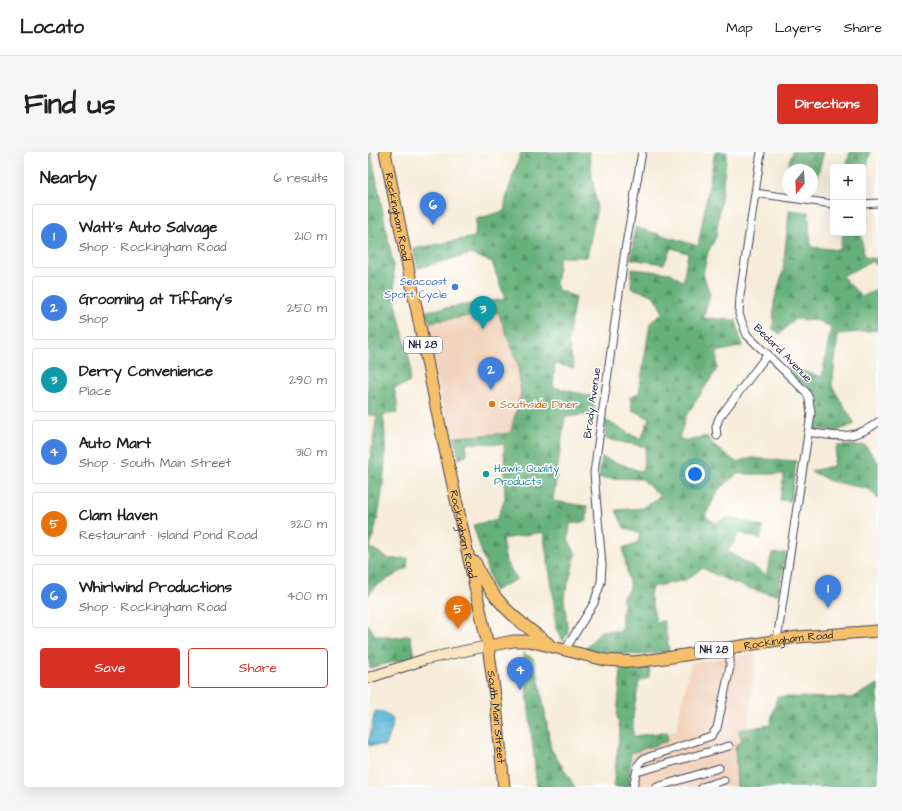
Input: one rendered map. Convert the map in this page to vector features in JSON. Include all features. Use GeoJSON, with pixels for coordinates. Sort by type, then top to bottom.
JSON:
{"type":"FeatureCollection","features":[{"type":"Feature","properties":{"kind":"main road","name":"Rockingham Road"},"geometry":{"type":"LineString","coordinates":[[385,152],[441,431],[488,646],[521,641],[551,646],[606,660],[635,662],[672,658],[730,647],[822,634],[878,631]]}},
{"type":"Feature","properties":{"kind":"main road","name":"NH 28"},"geometry":{"type":"LineString","coordinates":[[465,538],[482,578],[497,600],[521,623],[551,646]]}},
{"type":"Feature","properties":{"kind":"main road","name":"South Main Street"},"geometry":{"type":"LineString","coordinates":[[488,646],[496,703],[504,787]]}},
{"type":"Feature","properties":{"kind":"street","name":"Brady Avenue"},"geometry":{"type":"LineString","coordinates":[[565,650],[594,602],[602,582],[602,565],[594,473],[625,250],[642,152]]}},
{"type":"Feature","properties":{"kind":"street","name":"Bedard Avenue"},"geometry":{"type":"LineString","coordinates":[[761,152],[740,296],[739,314],[747,335],[806,392],[810,407],[809,432],[777,640]]}},
{"type":"Feature","properties":{"kind":"street"},"geometry":{"type":"LineString","coordinates":[[755,193],[830,204]]}},
{"type":"Feature","properties":{"kind":"street"},"geometry":{"type":"LineString","coordinates":[[866,204],[878,203]]}},
{"type":"Feature","properties":{"kind":"street"},"geometry":{"type":"LineString","coordinates":[[717,436],[716,427],[719,418],[768,354]]}},
{"type":"Feature","properties":{"kind":"street"},"geometry":{"type":"LineString","coordinates":[[809,432],[836,437],[848,437],[862,433],[878,422]]}},
{"type":"Feature","properties":{"kind":"street"},"geometry":{"type":"LineString","coordinates":[[368,678],[426,659],[488,646]]}},
{"type":"Feature","properties":{"kind":"street"},"geometry":{"type":"LineString","coordinates":[[633,787],[634,776],[637,772],[638,765],[643,759],[711,736],[717,728],[730,667],[730,647]]}},
{"type":"Feature","properties":{"kind":"street"},"geometry":{"type":"LineString","coordinates":[[637,772],[729,746]]}},
{"type":"Feature","properties":{"kind":"street"},"geometry":{"type":"LineString","coordinates":[[657,787],[719,768]]}},
{"type":"Feature","properties":{"kind":"street"},"geometry":{"type":"LineString","coordinates":[[702,787],[724,780]]}},
{"type":"Feature","properties":{"kind":"shaded area"},"geometry":{"type":"Polygon","coordinates":[[[530,300],[542,435],[450,441],[422,314],[530,300]]]}},
{"type":"Feature","properties":{"kind":"shaded area"},"geometry":{"type":"Polygon","coordinates":[[[756,653],[742,787],[628,787],[635,738],[676,730],[691,663],[756,653]]]}},
{"type":"Feature","properties":{"kind":"green space"},"geometry":{"type":"Polygon","coordinates":[[[368,152],[371,152],[393,264],[396,304],[411,367],[409,383],[394,388],[397,401],[397,413],[383,415],[385,430],[385,464],[378,516],[370,547],[389,559],[408,558],[407,568],[374,587],[368,596],[368,472],[377,415],[368,415],[368,152]]]}},
{"type":"Feature","properties":{"kind":"green space"},"geometry":{"type":"Polygon","coordinates":[[[521,152],[590,152],[589,154],[597,208],[587,257],[559,257],[556,289],[575,297],[568,341],[574,368],[555,364],[553,387],[594,397],[594,414],[565,417],[553,501],[587,506],[587,521],[570,524],[568,540],[576,554],[564,598],[568,633],[563,641],[556,629],[553,593],[543,532],[502,539],[506,562],[517,579],[494,591],[473,525],[497,519],[505,499],[504,444],[466,443],[467,455],[459,459],[454,437],[510,433],[521,394],[518,365],[498,312],[430,322],[425,311],[505,299],[492,262],[470,254],[418,268],[413,249],[475,237],[476,219],[504,211],[507,194],[521,152]]]}},
{"type":"Feature","properties":{"kind":"green space"},"geometry":{"type":"Polygon","coordinates":[[[715,152],[727,152],[716,237],[708,252],[703,274],[710,294],[703,318],[736,320],[742,346],[717,352],[717,369],[686,416],[679,438],[687,441],[707,436],[715,447],[736,462],[752,458],[796,461],[791,501],[780,500],[784,474],[737,474],[719,489],[705,516],[715,523],[730,517],[763,527],[761,539],[740,533],[728,551],[766,575],[772,554],[786,553],[778,594],[748,588],[702,568],[686,580],[652,587],[650,595],[656,622],[664,621],[669,651],[640,655],[584,650],[601,631],[621,631],[623,596],[630,589],[623,548],[638,542],[640,534],[624,528],[616,510],[643,508],[660,496],[642,479],[599,478],[602,457],[642,472],[646,447],[606,439],[605,420],[641,440],[649,418],[632,410],[630,397],[639,393],[650,323],[663,313],[653,295],[631,288],[632,269],[671,273],[683,282],[688,253],[671,248],[664,264],[631,259],[635,227],[698,246],[715,152]]]}},
{"type":"Feature","properties":{"kind":"green space"},"geometry":{"type":"Polygon","coordinates":[[[792,152],[824,152],[818,173],[818,164],[789,164],[792,152]]]}},
{"type":"Feature","properties":{"kind":"green space"},"geometry":{"type":"Polygon","coordinates":[[[850,152],[870,152],[866,171],[866,164],[847,164],[850,152]]]}},
{"type":"Feature","properties":{"kind":"green space"},"geometry":{"type":"Polygon","coordinates":[[[789,210],[808,212],[811,247],[840,250],[842,236],[861,236],[864,257],[878,259],[878,267],[873,261],[842,276],[862,297],[878,289],[878,330],[838,334],[832,386],[855,424],[834,432],[813,427],[809,390],[790,373],[793,368],[822,377],[831,327],[819,321],[794,319],[780,334],[773,329],[774,302],[783,271],[789,210]]]}},
{"type":"Feature","properties":{"kind":"green space"},"geometry":{"type":"Polygon","coordinates":[[[865,445],[878,462],[878,499],[869,489],[830,481],[811,471],[833,466],[837,446],[865,445]]]}},
{"type":"Feature","properties":{"kind":"green space"},"geometry":{"type":"Polygon","coordinates":[[[368,624],[375,635],[394,638],[410,635],[414,657],[370,668],[368,654],[368,624]]]}},
{"type":"Feature","properties":{"kind":"green space"},"geometry":{"type":"Polygon","coordinates":[[[523,653],[533,658],[541,689],[551,749],[575,787],[537,787],[523,653]]]}},
{"type":"Feature","properties":{"kind":"green space"},"geometry":{"type":"Polygon","coordinates":[[[650,666],[649,677],[639,682],[633,715],[633,736],[667,732],[668,741],[631,753],[629,787],[613,787],[620,730],[617,716],[621,670],[650,666]]]}},
{"type":"Feature","properties":{"kind":"green space"},"geometry":{"type":"Polygon","coordinates":[[[878,684],[878,787],[737,787],[735,746],[742,741],[739,730],[770,725],[777,697],[851,698],[878,684]]]}},
{"type":"Feature","properties":{"kind":"water"},"geometry":{"type":"Polygon","coordinates":[[[375,711],[384,712],[393,719],[392,728],[386,746],[368,745],[375,711]]]}},
{"type":"Feature","properties":{"kind":"place","name":"Whirlwind Productions"},"geometry":{"type":"Point","coordinates":[433,225]}},
{"type":"Feature","properties":{"kind":"place","name":"Seacoast Sport Cycle"},"geometry":{"type":"Point","coordinates":[455,287]}},
{"type":"Feature","properties":{"kind":"place","name":"Derry Convenience"},"geometry":{"type":"Point","coordinates":[483,329]}},
{"type":"Feature","properties":{"kind":"place","name":"Grooming at Tiffany's"},"geometry":{"type":"Point","coordinates":[491,390]}},
{"type":"Feature","properties":{"kind":"place","name":"Southside Diner"},"geometry":{"type":"Point","coordinates":[492,404]}},
{"type":"Feature","properties":{"kind":"place","name":"Hawk Quality Products"},"geometry":{"type":"Point","coordinates":[486,474]}},
{"type":"Feature","properties":{"kind":"place","name":"Watt's Auto Salvage"},"geometry":{"type":"Point","coordinates":[828,608]}},
{"type":"Feature","properties":{"kind":"place","name":"Clam Haven"},"geometry":{"type":"Point","coordinates":[458,629]}},
{"type":"Feature","properties":{"kind":"place","name":"Auto Mart"},"geometry":{"type":"Point","coordinates":[520,690]}}]}
